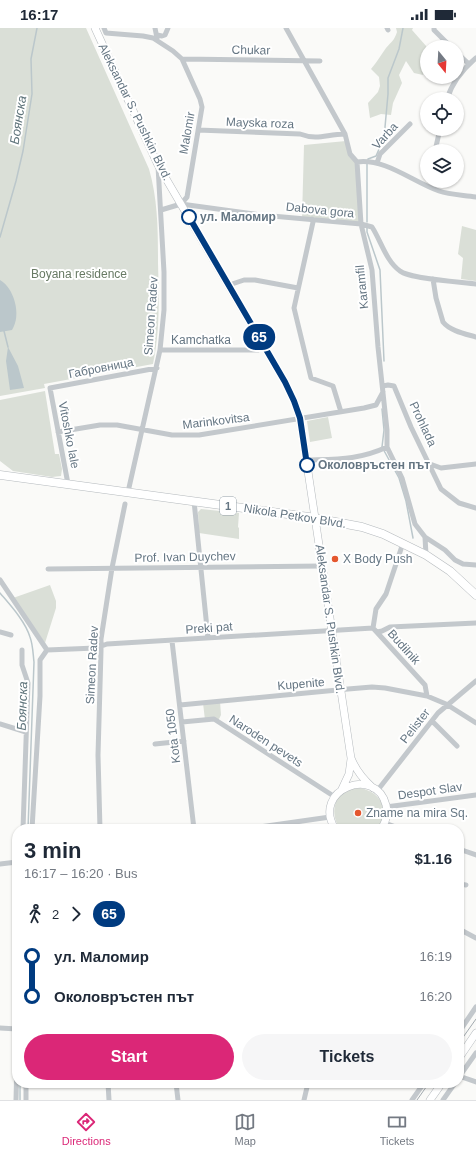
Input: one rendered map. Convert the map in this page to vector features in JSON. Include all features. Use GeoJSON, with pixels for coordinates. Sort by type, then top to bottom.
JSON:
{"type":"FeatureCollection","features":[{"type":"Feature","properties":{"kind":"highway","name":"Nikola Petkov Blvd."},"geometry":{"type":"LineString","coordinates":[[0,475],[315,518],[362,527],[383,534],[426,555],[450,571],[476,596]]}},
{"type":"Feature","properties":{"kind":"main road","name":"Aleksandar S. Pushkin Blvd."},"geometry":{"type":"LineString","coordinates":[[95,28],[158,165],[285,382],[294,401],[300,418],[307,460],[351,758],[360,776],[383,798],[386,807]]}},
{"type":"Feature","properties":{"kind":"main road","name":"Aleksandar S. Pushkin Blvd."},"geometry":{"type":"LineString","coordinates":[[342,789],[347,780],[351,758]]}},
{"type":"Feature","properties":{"kind":"main road"},"geometry":{"type":"LineString","coordinates":[[333,824],[330,817],[330,809],[335,797],[342,789],[357,784],[365,785],[375,790]]}},
{"type":"Feature","properties":{"kind":"main road"},"geometry":{"type":"LineString","coordinates":[[384,824],[386,807]]}},
{"type":"Feature","properties":{"kind":"main road"},"geometry":{"type":"LineString","coordinates":[[464,1051],[476,1033]]}},
{"type":"Feature","properties":{"kind":"main road"},"geometry":{"type":"LineString","coordinates":[[430,1100],[438,1088]]}},
{"type":"Feature","properties":{"kind":"street","name":"Malomir"},"geometry":{"type":"LineString","coordinates":[[104,28],[106,33],[157,38],[182,59],[200,99],[202,107],[187,197],[181,204]]}},
{"type":"Feature","properties":{"kind":"street"},"geometry":{"type":"LineString","coordinates":[[156,28],[157,38],[165,35],[168,28]]}},
{"type":"Feature","properties":{"kind":"street","name":"Karamfil"},"geometry":{"type":"LineString","coordinates":[[286,28],[345,134],[350,154],[357,162],[361,224],[372,270],[378,347],[387,430],[387,447],[402,478],[415,524],[425,538],[426,555]]}},
{"type":"Feature","properties":{"kind":"street"},"geometry":{"type":"LineString","coordinates":[[434,28],[434,30],[444,40]]}},
{"type":"Feature","properties":{"kind":"street"},"geometry":{"type":"LineString","coordinates":[[450,92],[452,85],[468,64],[476,58]]}},
{"type":"Feature","properties":{"kind":"street","name":"Chukar"},"geometry":{"type":"LineString","coordinates":[[182,59],[320,61]]}},
{"type":"Feature","properties":{"kind":"street"},"geometry":{"type":"LineString","coordinates":[[464,60],[468,64]]}},
{"type":"Feature","properties":{"kind":"street","name":"Varba"},"geometry":{"type":"LineString","coordinates":[[376,163],[380,154],[410,124]]}},
{"type":"Feature","properties":{"kind":"street","name":"Mayska roza"},"geometry":{"type":"LineString","coordinates":[[198,130],[300,134],[318,138],[345,134]]}},
{"type":"Feature","properties":{"kind":"street"},"geometry":{"type":"LineString","coordinates":[[357,162],[364,161],[387,166],[420,183]]}},
{"type":"Feature","properties":{"kind":"street","name":"Simeon Radev"},"geometry":{"type":"LineString","coordinates":[[128,492],[160,350],[164,310],[158,165]]}},
{"type":"Feature","properties":{"kind":"street"},"geometry":{"type":"LineString","coordinates":[[434,188],[439,191],[476,196]]}},
{"type":"Feature","properties":{"kind":"street"},"geometry":{"type":"LineString","coordinates":[[161,210],[181,204]]}},
{"type":"Feature","properties":{"kind":"street","name":"Dabova gora"},"geometry":{"type":"LineString","coordinates":[[181,204],[260,215],[361,224]]}},
{"type":"Feature","properties":{"kind":"street"},"geometry":{"type":"LineString","coordinates":[[312,219],[313,222],[294,308],[311,378],[334,386],[341,412]]}},
{"type":"Feature","properties":{"kind":"street"},"geometry":{"type":"LineString","coordinates":[[361,224],[372,227],[388,258],[401,272],[433,279],[476,284]]}},
{"type":"Feature","properties":{"kind":"street"},"geometry":{"type":"LineString","coordinates":[[433,279],[436,298],[446,325],[476,337]]}},
{"type":"Feature","properties":{"kind":"street"},"geometry":{"type":"LineString","coordinates":[[229,285],[244,280],[254,280],[298,288]]}},
{"type":"Feature","properties":{"kind":"street","name":"Kamchatka"},"geometry":{"type":"LineString","coordinates":[[160,350],[258,350],[264,347]]}},
{"type":"Feature","properties":{"kind":"street","name":"Габровница"},"geometry":{"type":"LineString","coordinates":[[50,388],[156,368]]}},
{"type":"Feature","properties":{"kind":"street","name":"Prohlada"},"geometry":{"type":"LineString","coordinates":[[383,389],[388,385],[394,386],[411,427],[442,489],[459,503],[476,508]]}},
{"type":"Feature","properties":{"kind":"street","name":"Vitoshko lale"},"geometry":{"type":"LineString","coordinates":[[50,388],[68,484]]}},
{"type":"Feature","properties":{"kind":"street"},"geometry":{"type":"LineString","coordinates":[[376,405],[383,389]]}},
{"type":"Feature","properties":{"kind":"street","name":"Marinkovitsa"},"geometry":{"type":"LineString","coordinates":[[58,432],[100,425],[186,436],[341,412],[384,403]]}},
{"type":"Feature","properties":{"kind":"street"},"geometry":{"type":"LineString","coordinates":[[307,460],[352,458],[372,454],[387,447]]}},
{"type":"Feature","properties":{"kind":"street"},"geometry":{"type":"LineString","coordinates":[[430,464],[441,468],[476,464]]}},
{"type":"Feature","properties":{"kind":"street"},"geometry":{"type":"LineString","coordinates":[[194,501],[208,638]]}},
{"type":"Feature","properties":{"kind":"street","name":"Simeon Radev"},"geometry":{"type":"LineString","coordinates":[[100,824],[98,755],[101,639],[112,568],[125,504]]}},
{"type":"Feature","properties":{"kind":"street"},"geometry":{"type":"LineString","coordinates":[[425,538],[445,550],[455,560],[463,564],[476,565]]}},
{"type":"Feature","properties":{"kind":"street","name":"Budilnik"},"geometry":{"type":"LineString","coordinates":[[403,543],[386,594],[376,609],[373,628],[425,684],[427,696]]}},
{"type":"Feature","properties":{"kind":"street","name":"Prof. Ivan Duychev"},"geometry":{"type":"LineString","coordinates":[[48,569],[322,566]]}},
{"type":"Feature","properties":{"kind":"street"},"geometry":{"type":"LineString","coordinates":[[0,580],[47,650],[40,660],[40,696],[32,824]]}},
{"type":"Feature","properties":{"kind":"street"},"geometry":{"type":"LineString","coordinates":[[377,632],[390,626],[476,623]]}},
{"type":"Feature","properties":{"kind":"street","name":"Preki pat"},"geometry":{"type":"LineString","coordinates":[[47,650],[96,648],[101,645],[108,644],[373,628]]}},
{"type":"Feature","properties":{"kind":"street"},"geometry":{"type":"LineString","coordinates":[[0,632],[11,635]]}},
{"type":"Feature","properties":{"kind":"street","name":"Kota 1050"},"geometry":{"type":"LineString","coordinates":[[172,640],[193,824]]}},
{"type":"Feature","properties":{"kind":"street"},"geometry":{"type":"LineString","coordinates":[[22,650],[22,665],[28,683],[23,824]]}},
{"type":"Feature","properties":{"kind":"street","name":"Pelister"},"geometry":{"type":"LineString","coordinates":[[375,790],[446,704],[476,681]]}},
{"type":"Feature","properties":{"kind":"street","name":"Kupenite"},"geometry":{"type":"LineString","coordinates":[[180,705],[372,688],[385,688],[427,696],[446,704]]}},
{"type":"Feature","properties":{"kind":"street"},"geometry":{"type":"LineString","coordinates":[[446,704],[476,723]]}},
{"type":"Feature","properties":{"kind":"street","name":"Naroden pevets"},"geometry":{"type":"LineString","coordinates":[[182,722],[214,719],[335,797]]}},
{"type":"Feature","properties":{"kind":"street"},"geometry":{"type":"LineString","coordinates":[[432,721],[457,746]]}},
{"type":"Feature","properties":{"kind":"street"},"geometry":{"type":"LineString","coordinates":[[0,724],[26,732]]}},
{"type":"Feature","properties":{"kind":"street"},"geometry":{"type":"LineString","coordinates":[[155,744],[184,741]]}},
{"type":"Feature","properties":{"kind":"street","name":"Despot Slav"},"geometry":{"type":"LineString","coordinates":[[386,807],[476,795]]}},
{"type":"Feature","properties":{"kind":"street"},"geometry":{"type":"LineString","coordinates":[[281,824],[330,817]]}},
{"type":"Feature","properties":{"kind":"street"},"geometry":{"type":"LineString","coordinates":[[464,851],[476,855]]}},
{"type":"Feature","properties":{"kind":"street"},"geometry":{"type":"LineString","coordinates":[[0,864],[12,863]]}},
{"type":"Feature","properties":{"kind":"street"},"geometry":{"type":"LineString","coordinates":[[464,932],[476,938]]}},
{"type":"Feature","properties":{"kind":"street"},"geometry":{"type":"LineString","coordinates":[[464,1025],[476,1007]]}},
{"type":"Feature","properties":{"kind":"street"},"geometry":{"type":"LineString","coordinates":[[0,1028],[12,1029]]}},
{"type":"Feature","properties":{"kind":"street"},"geometry":{"type":"LineString","coordinates":[[464,1069],[476,1053]]}},
{"type":"Feature","properties":{"kind":"street"},"geometry":{"type":"LineString","coordinates":[[464,1078],[476,1082]]}},
{"type":"Feature","properties":{"kind":"street"},"geometry":{"type":"LineString","coordinates":[[16,1088],[16,1100]]}},
{"type":"Feature","properties":{"kind":"street"},"geometry":{"type":"LineString","coordinates":[[26,1088],[26,1100]]}},
{"type":"Feature","properties":{"kind":"street"},"geometry":{"type":"LineString","coordinates":[[108,1088],[109,1100]]}},
{"type":"Feature","properties":{"kind":"street"},"geometry":{"type":"LineString","coordinates":[[177,1088],[178,1100]]}},
{"type":"Feature","properties":{"kind":"street"},"geometry":{"type":"LineString","coordinates":[[304,1100],[307,1088]]}},
{"type":"Feature","properties":{"kind":"street"},"geometry":{"type":"LineString","coordinates":[[412,1100],[420,1088]]}},
{"type":"Feature","properties":{"kind":"street"},"geometry":{"type":"LineString","coordinates":[[443,1100],[451,1088]]}},
{"type":"Feature","properties":{"kind":"green space","name":"Boyana residence"},"geometry":{"type":"Polygon","coordinates":[[[0,28],[86,28],[149,169],[152,181],[157,216],[159,301],[157,339],[153,364],[44,384],[45,388],[0,396],[0,28]]]}},
{"type":"Feature","properties":{"kind":"green space"},"geometry":{"type":"Polygon","coordinates":[[[396,28],[413,28],[412,30],[421,40],[420,74],[414,73],[406,61],[399,75],[402,83],[393,103],[391,115],[381,114],[370,118],[368,103],[378,92],[380,86],[379,77],[371,69],[394,39],[397,32],[396,28]]]}},
{"type":"Feature","properties":{"kind":"green space"},"geometry":{"type":"Polygon","coordinates":[[[346,141],[350,154],[357,162],[361,224],[302,218],[304,145],[346,141]]]}},
{"type":"Feature","properties":{"kind":"green space"},"geometry":{"type":"Polygon","coordinates":[[[462,226],[476,230],[476,281],[461,279],[463,258],[458,254],[462,226]]]}},
{"type":"Feature","properties":{"kind":"green space"},"geometry":{"type":"Polygon","coordinates":[[[45,391],[55,454],[59,454],[62,469],[61,476],[52,477],[13,471],[0,461],[0,400],[45,391]]]}},
{"type":"Feature","properties":{"kind":"green space"},"geometry":{"type":"Polygon","coordinates":[[[328,417],[332,438],[310,442],[307,421],[328,417]]]}},
{"type":"Feature","properties":{"kind":"green space"},"geometry":{"type":"Polygon","coordinates":[[[201,509],[239,513],[239,539],[199,533],[198,512],[201,509]]]}},
{"type":"Feature","properties":{"kind":"green space"},"geometry":{"type":"Polygon","coordinates":[[[50,585],[56,601],[56,608],[45,643],[13,598],[50,585]]]}},
{"type":"Feature","properties":{"kind":"green space"},"geometry":{"type":"Polygon","coordinates":[[[220,701],[221,715],[218,721],[205,720],[203,703],[220,701]]]}},
{"type":"Feature","properties":{"kind":"green space"},"geometry":{"type":"Polygon","coordinates":[[[360,788],[373,793],[382,803],[383,815],[380,824],[337,824],[334,808],[338,798],[347,790],[360,788]]]}},
{"type":"Feature","properties":{"kind":"shaded area"},"geometry":{"type":"Polygon","coordinates":[[[0,280],[13,295],[16,317],[12,330],[0,332],[0,280]]]}},
{"type":"Feature","properties":{"kind":"shaded area"},"geometry":{"type":"Polygon","coordinates":[[[8,347],[18,366],[24,388],[10,390],[6,361],[8,347]]]}},
{"type":"Feature","properties":{"kind":"waterway","name":"Боянска"},"geometry":{"type":"LineString","coordinates":[[0,237],[23,151],[32,94],[31,59],[37,28]]}},
{"type":"Feature","properties":{"kind":"waterway"},"geometry":{"type":"LineString","coordinates":[[368,160],[376,156],[384,138],[388,78],[399,49],[403,28]]}},
{"type":"Feature","properties":{"kind":"waterway"},"geometry":{"type":"LineString","coordinates":[[367,164],[367,222]]}},
{"type":"Feature","properties":{"kind":"waterway"},"geometry":{"type":"LineString","coordinates":[[367,228],[380,270],[384,361]]}},
{"type":"Feature","properties":{"kind":"waterway","name":"Боянска"},"geometry":{"type":"LineString","coordinates":[[4,331],[8,347]]}},
{"type":"Feature","properties":{"kind":"waterway"},"geometry":{"type":"LineString","coordinates":[[382,409],[384,430],[382,447],[399,478],[406,501],[413,538]]}},
{"type":"Feature","properties":{"kind":"waterway","name":"Боянска"},"geometry":{"type":"LineString","coordinates":[[0,593],[25,625],[33,650],[34,662],[28,824]]}},
{"type":"Feature","properties":{"kind":"waterway","name":"Боянска"},"geometry":{"type":"LineString","coordinates":[[20,1088],[20,1100]]}},
{"type":"Feature","properties":{"kind":"tram line"},"geometry":{"type":"LineString","coordinates":[[464,1036],[476,1019]]}},
{"type":"Feature","properties":{"kind":"tram line"},"geometry":{"type":"LineString","coordinates":[[417,1100],[425,1088]]}},
{"type":"Feature","properties":{"kind":"bus line","name":"65"},"geometry":{"type":"LineString","coordinates":[[189,217],[285,382],[300,418],[307,465]]}},
{"type":"Feature","properties":{"kind":"place","name":"ул. Маломир"},"geometry":{"type":"Point","coordinates":[189,217]}},
{"type":"Feature","properties":{"kind":"place","name":"Околовръстен път"},"geometry":{"type":"Point","coordinates":[307,465]}},
{"type":"Feature","properties":{"kind":"place","name":"X Body Push"},"geometry":{"type":"Point","coordinates":[335,559]}},
{"type":"Feature","properties":{"kind":"place","name":"Zname na mira Sq."},"geometry":{"type":"Point","coordinates":[358,813]}}]}
